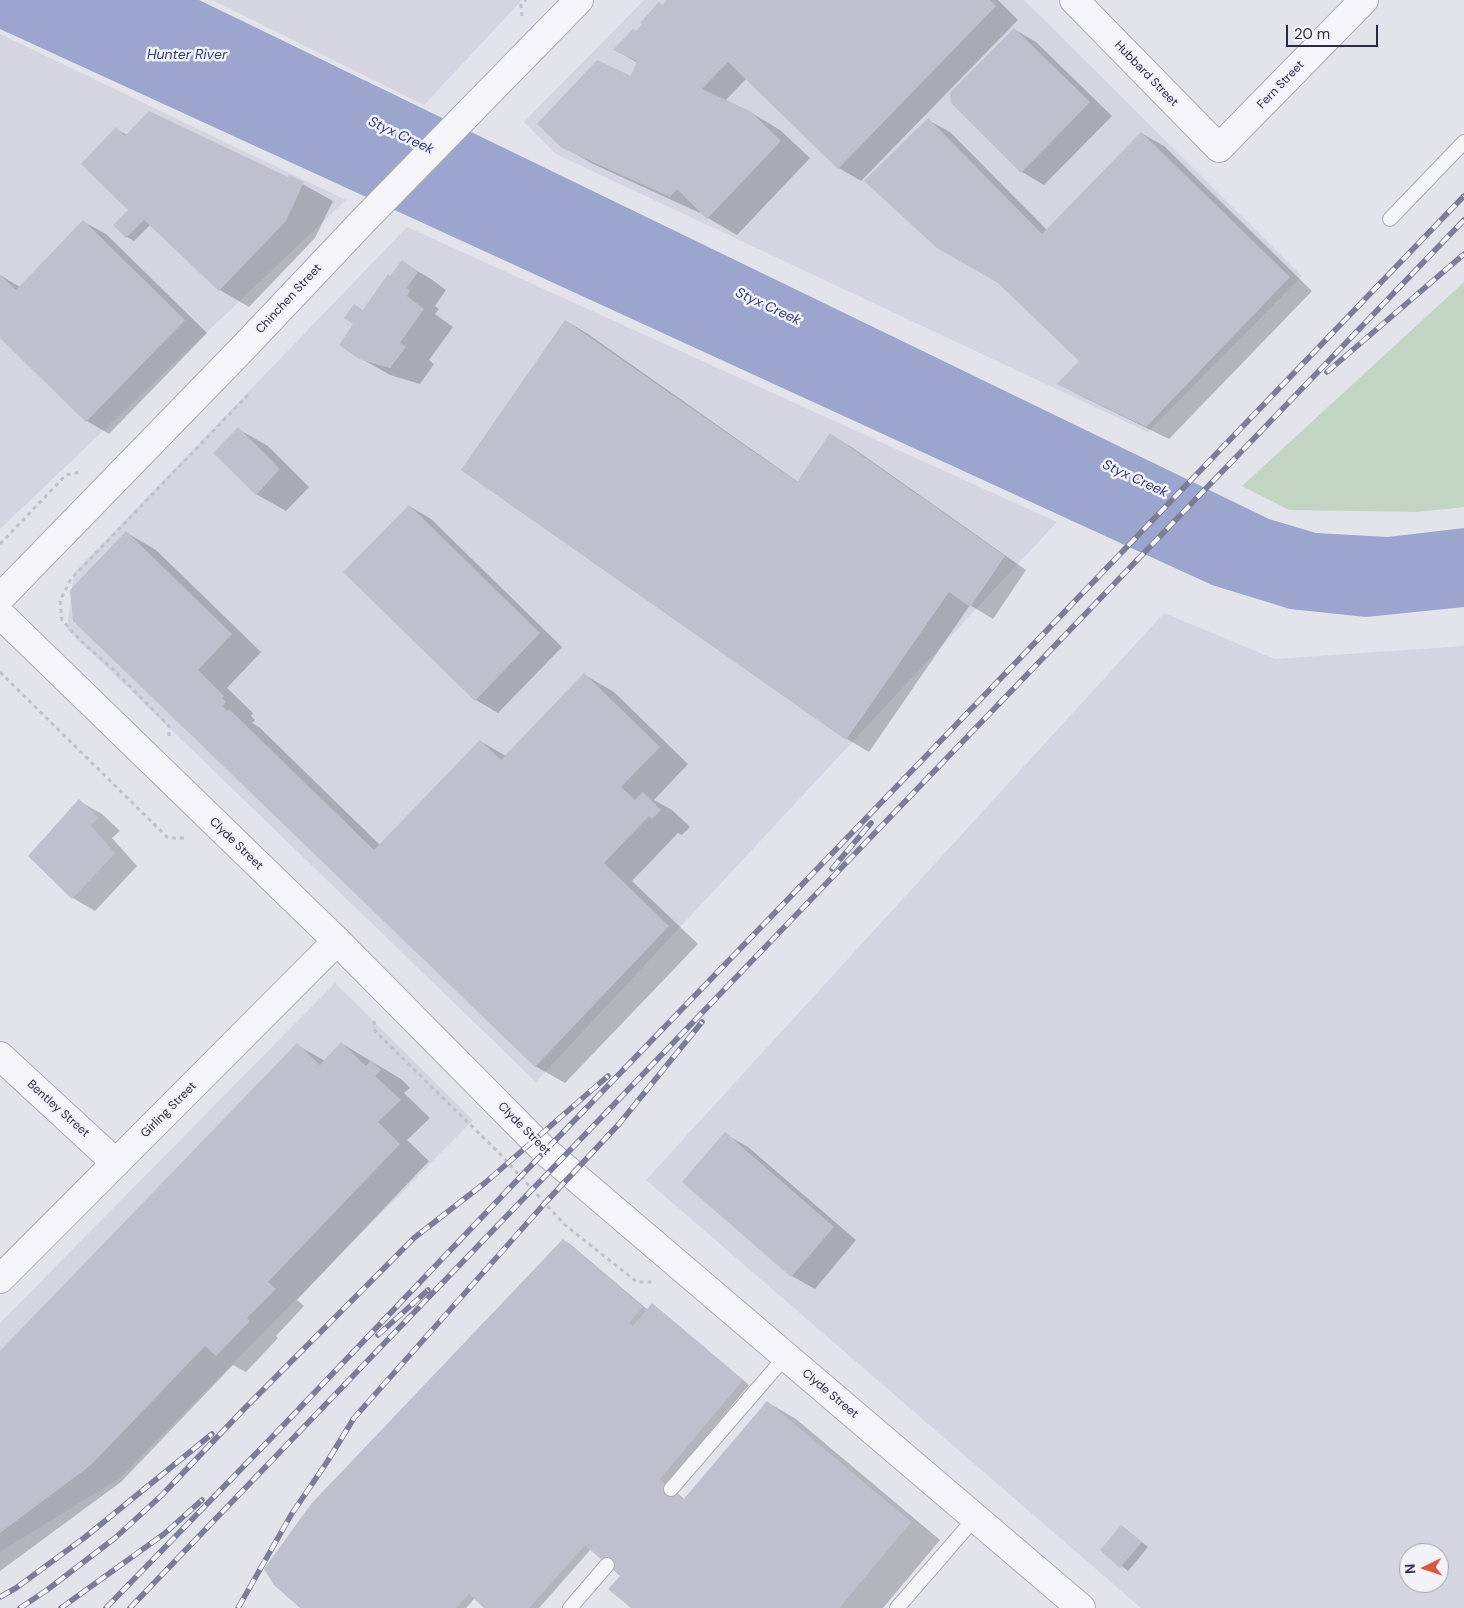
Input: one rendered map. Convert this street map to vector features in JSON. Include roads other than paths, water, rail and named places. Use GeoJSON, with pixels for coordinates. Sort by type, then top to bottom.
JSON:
{"type":"FeatureCollection","features":[{"type":"Feature","properties":{"kind":"street","name":"Chinchen Street"},"geometry":{"type":"LineString","coordinates":[[0,598],[579,0]]}},
{"type":"Feature","properties":{"kind":"street","name":"Hubbard Street"},"geometry":{"type":"LineString","coordinates":[[1074,0],[1219,148]]}},
{"type":"Feature","properties":{"kind":"street","name":"Fern Street"},"geometry":{"type":"LineString","coordinates":[[1219,148],[1364,0]]}},
{"type":"Feature","properties":{"kind":"street","name":"Clyde Street"},"geometry":{"type":"LineString","coordinates":[[0,614],[337,941],[545,1151],[1081,1608]]}},
{"type":"Feature","properties":{"kind":"street","name":"Girling Street"},"geometry":{"type":"LineString","coordinates":[[0,1279],[337,941]]}},
{"type":"Feature","properties":{"kind":"street","name":"Bentley Street"},"geometry":{"type":"LineString","coordinates":[[0,1056],[116,1163]]}},
{"type":"Feature","properties":{"kind":"lane"},"geometry":{"type":"LineString","coordinates":[[1390,219],[1464,142]]}},
{"type":"Feature","properties":{"kind":"lane"},"geometry":{"type":"LineString","coordinates":[[671,1489],[785,1357]]}},
{"type":"Feature","properties":{"kind":"lane"},"geometry":{"type":"LineString","coordinates":[[897,1608],[975,1518]]}},
{"type":"Feature","properties":{"kind":"lane"},"geometry":{"type":"LineString","coordinates":[[570,1608],[607,1565]]}},
{"type":"Feature","properties":{"kind":"water","name":"Hunter River"},"geometry":{"type":"Polygon","coordinates":[[[0,0],[199,0],[1269,519],[1316,533],[1388,537],[1464,528],[1464,607],[1366,617],[1290,609],[1212,585],[0,29],[0,0]]]}},
{"type":"Feature","properties":{"kind":"railway"},"geometry":{"type":"LineString","coordinates":[[106,1608],[1464,196]]}},
{"type":"Feature","properties":{"kind":"railway"},"geometry":{"type":"LineString","coordinates":[[130,1608],[1464,220]]}},
{"type":"Feature","properties":{"kind":"railway"},"geometry":{"type":"LineString","coordinates":[[1327,372],[1464,254]]}},
{"type":"Feature","properties":{"kind":"railway"},"geometry":{"type":"LineString","coordinates":[[832,869],[871,823]]}},
{"type":"Feature","properties":{"kind":"railway"},"geometry":{"type":"LineString","coordinates":[[238,1608],[291,1515],[354,1418],[545,1203],[619,1124],[702,1022]]}},
{"type":"Feature","properties":{"kind":"railway"},"geometry":{"type":"LineString","coordinates":[[20,1608],[47,1590],[115,1538],[162,1495],[245,1408],[414,1238],[486,1182],[608,1076]]}},
{"type":"Feature","properties":{"kind":"railway"},"geometry":{"type":"LineString","coordinates":[[378,1335],[428,1290]]}},
{"type":"Feature","properties":{"kind":"railway"},"geometry":{"type":"LineString","coordinates":[[0,1597],[16,1588],[84,1538],[212,1434]]}},
{"type":"Feature","properties":{"kind":"railway"},"geometry":{"type":"LineString","coordinates":[[61,1608],[164,1534],[202,1500]]}},
{"type":"Feature","properties":{"kind":"water label","name":"Styx Creek"},"geometry":{"type":"Point","coordinates":[401,136]}},
{"type":"Feature","properties":{"kind":"water label","name":"Styx Creek"},"geometry":{"type":"Point","coordinates":[768,307]}},
{"type":"Feature","properties":{"kind":"water label","name":"Styx Creek"},"geometry":{"type":"Point","coordinates":[1135,479]}}]}
